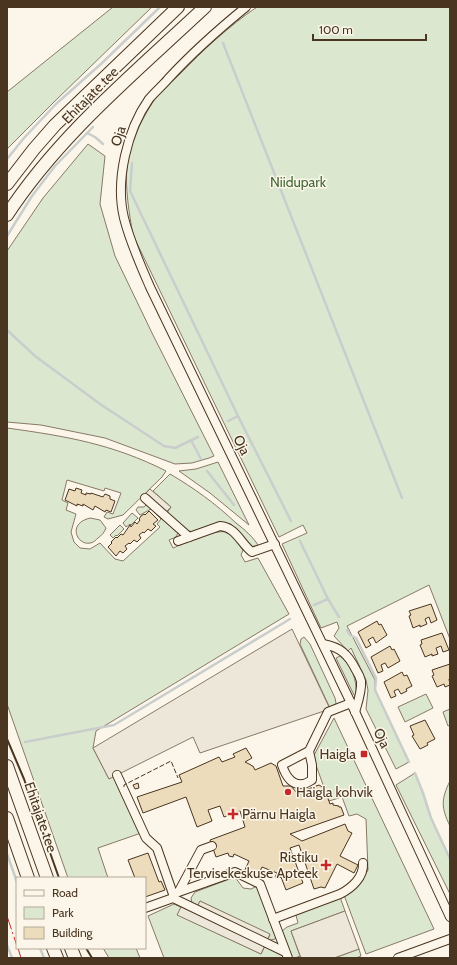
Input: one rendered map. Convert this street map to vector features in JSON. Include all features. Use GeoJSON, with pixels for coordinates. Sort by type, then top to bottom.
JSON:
{"type":"FeatureCollection","features":[{"type":"Feature","properties":{"kind":"highway","name":"Ehitajate tee"},"geometry":{"type":"LineString","coordinates":[[7,184],[55,125],[178,7]]}},
{"type":"Feature","properties":{"kind":"highway","name":"Ehitajate tee"},"geometry":{"type":"LineString","coordinates":[[7,215],[23,190],[73,133],[113,93],[205,7]]}},
{"type":"Feature","properties":{"kind":"highway","name":"Ehitajate tee"},"geometry":{"type":"LineString","coordinates":[[7,766],[47,877]]}},
{"type":"Feature","properties":{"kind":"highway"},"geometry":{"type":"LineString","coordinates":[[7,818],[28,877]]}},
{"type":"Feature","properties":{"kind":"street","name":"Oja"},"geometry":{"type":"LineString","coordinates":[[246,7],[217,30],[178,68],[149,100],[134,127],[126,149],[121,184],[124,217],[131,244],[150,287],[323,644],[450,917]]}},
{"type":"Feature","properties":{"kind":"street"},"geometry":{"type":"LineString","coordinates":[[145,498],[189,537]]}},
{"type":"Feature","properties":{"kind":"street"},"geometry":{"type":"LineString","coordinates":[[178,541],[216,528],[226,527],[236,533],[244,545],[252,552],[275,544]]}},
{"type":"Feature","properties":{"kind":"street"},"geometry":{"type":"LineString","coordinates":[[323,644],[334,646],[343,652],[350,659],[361,679],[360,692],[355,712]]}},
{"type":"Feature","properties":{"kind":"street"},"geometry":{"type":"LineString","coordinates":[[309,751],[312,765],[312,780],[303,784],[295,783],[286,776],[282,765],[309,751],[328,712],[351,703]]}},
{"type":"Feature","properties":{"kind":"street"},"geometry":{"type":"LineString","coordinates":[[117,775],[146,838],[157,848],[175,894],[287,955]]}},
{"type":"Feature","properties":{"kind":"street"},"geometry":{"type":"LineString","coordinates":[[175,894],[201,850],[212,846]]}},
{"type":"Feature","properties":{"kind":"street"},"geometry":{"type":"LineString","coordinates":[[273,919],[347,891],[358,880],[364,870],[363,862]]}},
{"type":"Feature","properties":{"kind":"street"},"geometry":{"type":"LineString","coordinates":[[146,908],[175,894],[234,872],[260,884],[287,955]]}},
{"type":"Feature","properties":{"kind":"street"},"geometry":{"type":"LineString","coordinates":[[398,958],[450,939]]}},
{"type":"Feature","properties":{"kind":"green space"},"geometry":{"type":"Polygon","coordinates":[[[113,7],[152,7],[7,149],[7,92],[113,7]]]}},
{"type":"Feature","properties":{"kind":"green space","name":"Niidupark"},"geometry":{"type":"Polygon","coordinates":[[[257,7],[450,7],[450,639],[429,585],[347,626],[375,680],[375,690],[409,762],[396,769],[366,709],[368,690],[366,680],[351,648],[348,651],[334,636],[339,628],[337,622],[321,628],[282,544],[307,533],[303,525],[279,537],[133,235],[127,192],[127,166],[128,157],[134,138],[142,120],[162,90],[216,39],[257,7]]]}},
{"type":"Feature","properties":{"kind":"green space"},"geometry":{"type":"Polygon","coordinates":[[[88,144],[105,156],[100,204],[115,256],[214,456],[209,458],[192,463],[175,464],[105,438],[41,425],[7,422],[7,251],[43,198],[88,144]]]}},
{"type":"Feature","properties":{"kind":"green space"},"geometry":{"type":"Polygon","coordinates":[[[7,428],[49,434],[88,442],[127,454],[166,471],[162,477],[123,515],[108,519],[104,517],[107,512],[113,514],[121,493],[105,488],[104,491],[67,480],[62,500],[68,503],[66,510],[76,514],[71,532],[74,542],[80,548],[90,549],[100,543],[115,559],[123,561],[160,527],[157,524],[161,519],[151,509],[140,515],[136,510],[138,507],[144,507],[147,504],[178,533],[176,537],[169,540],[173,548],[193,539],[217,532],[231,534],[243,550],[241,555],[245,562],[258,558],[289,614],[96,731],[93,748],[109,779],[114,776],[141,833],[98,848],[108,877],[68,877],[7,704],[7,428]]]}},
{"type":"Feature","properties":{"kind":"green space"},"geometry":{"type":"Polygon","coordinates":[[[218,462],[249,525],[210,493],[179,471],[196,469],[218,462]]]}},
{"type":"Feature","properties":{"kind":"green space"},"geometry":{"type":"Polygon","coordinates":[[[170,474],[213,503],[245,530],[258,545],[251,547],[231,524],[225,523],[193,532],[189,531],[167,513],[171,507],[153,491],[170,474]]]}},
{"type":"Feature","properties":{"kind":"green space"},"geometry":{"type":"Polygon","coordinates":[[[132,513],[138,518],[131,525],[130,524],[126,527],[123,523],[132,513]]]}},
{"type":"Feature","properties":{"kind":"green space"},"geometry":{"type":"Polygon","coordinates":[[[90,518],[100,520],[106,528],[103,534],[94,541],[91,543],[86,543],[78,538],[76,529],[83,521],[90,518]]]}},
{"type":"Feature","properties":{"kind":"green space"},"geometry":{"type":"Polygon","coordinates":[[[120,525],[124,529],[113,538],[110,535],[120,525]]]}},
{"type":"Feature","properties":{"kind":"green space"},"geometry":{"type":"Polygon","coordinates":[[[304,637],[310,644],[335,698],[336,703],[334,707],[329,706],[300,644],[301,639],[304,637]]]}},
{"type":"Feature","properties":{"kind":"green space"},"geometry":{"type":"Polygon","coordinates":[[[340,656],[351,668],[355,678],[356,695],[354,695],[336,658],[340,656]]]}},
{"type":"Feature","properties":{"kind":"green space"},"geometry":{"type":"Polygon","coordinates":[[[426,694],[433,708],[405,722],[398,707],[426,694]]]}},
{"type":"Feature","properties":{"kind":"green space"},"geometry":{"type":"Polygon","coordinates":[[[450,709],[450,725],[448,726],[443,712],[450,709]]]}},
{"type":"Feature","properties":{"kind":"green space"},"geometry":{"type":"Polygon","coordinates":[[[334,718],[434,929],[366,954],[344,895],[361,881],[368,870],[366,819],[357,814],[349,816],[342,797],[329,801],[313,757],[334,718]]]}},
{"type":"Feature","properties":{"kind":"green space"},"geometry":{"type":"Polygon","coordinates":[[[415,773],[431,818],[450,859],[450,894],[396,785],[415,773]]]}},
{"type":"Feature","properties":{"kind":"green space"},"geometry":{"type":"Polygon","coordinates":[[[450,781],[450,826],[443,804],[445,793],[450,781]]]}},
{"type":"Feature","properties":{"kind":"green space"},"geometry":{"type":"Polygon","coordinates":[[[235,877],[243,888],[251,889],[257,886],[276,936],[275,939],[267,941],[270,935],[200,901],[197,907],[192,903],[191,898],[195,892],[235,877]]]}},
{"type":"Feature","properties":{"kind":"green space"},"geometry":{"type":"Polygon","coordinates":[[[340,897],[345,911],[291,931],[300,956],[292,958],[282,931],[287,927],[298,923],[297,913],[340,897]]]}},
{"type":"Feature","properties":{"kind":"green space"},"geometry":{"type":"Polygon","coordinates":[[[174,904],[181,907],[178,915],[261,954],[265,946],[282,954],[283,958],[164,958],[148,916],[174,904]]]}},
{"type":"Feature","properties":{"kind":"green space"},"geometry":{"type":"Polygon","coordinates":[[[104,949],[136,949],[140,958],[109,958],[104,949]]]}},
{"type":"Feature","properties":{"kind":"green space"},"geometry":{"type":"Polygon","coordinates":[[[359,949],[361,956],[356,958],[334,958],[359,949]]]}},
{"type":"Feature","properties":{"kind":"shaded area"},"geometry":{"type":"Polygon","coordinates":[[[150,489],[171,507],[164,514],[143,496],[150,489]]]}},
{"type":"Feature","properties":{"kind":"shaded area"},"geometry":{"type":"Polygon","coordinates":[[[292,629],[330,709],[200,753],[193,737],[109,779],[93,748],[292,629]]]}},
{"type":"Feature","properties":{"kind":"shaded area"},"geometry":{"type":"Polygon","coordinates":[[[184,901],[197,907],[200,901],[270,934],[261,954],[177,915],[184,901]]]}},
{"type":"Feature","properties":{"kind":"shaded area"},"geometry":{"type":"Polygon","coordinates":[[[345,911],[359,949],[334,958],[301,958],[291,931],[345,911]]]}},
{"type":"Feature","properties":{"kind":"building"},"geometry":{"type":"Polygon","coordinates":[[[76,488],[82,490],[81,493],[86,495],[86,493],[91,493],[103,497],[105,494],[110,496],[110,499],[115,501],[111,512],[106,510],[105,512],[95,506],[93,510],[83,504],[83,506],[77,504],[77,506],[65,500],[69,489],[75,491],[76,488]]]}},
{"type":"Feature","properties":{"kind":"building"},"geometry":{"type":"Polygon","coordinates":[[[149,511],[158,520],[153,524],[156,526],[151,531],[148,529],[139,535],[141,538],[137,542],[134,540],[130,544],[129,543],[125,546],[127,549],[123,553],[120,551],[116,556],[108,547],[112,543],[111,542],[121,534],[123,535],[130,525],[131,527],[135,522],[137,524],[141,516],[144,514],[145,515],[149,511]]]}},
{"type":"Feature","properties":{"kind":"building"},"geometry":{"type":"Polygon","coordinates":[[[431,604],[437,620],[431,623],[429,617],[425,619],[427,624],[413,628],[409,611],[431,604]]]}},
{"type":"Feature","properties":{"kind":"building"},"geometry":{"type":"Polygon","coordinates":[[[377,621],[379,625],[381,624],[387,635],[376,643],[373,637],[368,640],[371,645],[366,648],[358,632],[377,621]]]}},
{"type":"Feature","properties":{"kind":"building"},"geometry":{"type":"Polygon","coordinates":[[[442,633],[449,650],[443,652],[441,646],[436,648],[438,654],[432,656],[432,654],[425,657],[420,645],[422,644],[421,640],[442,633]]]}},
{"type":"Feature","properties":{"kind":"building"},"geometry":{"type":"Polygon","coordinates":[[[390,646],[392,650],[394,649],[400,661],[388,668],[385,663],[381,665],[383,671],[378,673],[371,657],[390,646]]]}},
{"type":"Feature","properties":{"kind":"building"},"geometry":{"type":"Polygon","coordinates":[[[450,664],[450,685],[445,687],[444,684],[437,687],[432,676],[434,675],[432,670],[450,664]]]}},
{"type":"Feature","properties":{"kind":"building"},"geometry":{"type":"Polygon","coordinates":[[[402,672],[404,676],[407,675],[412,686],[401,694],[398,689],[394,691],[396,696],[391,698],[384,682],[402,672]]]}},
{"type":"Feature","properties":{"kind":"building"},"geometry":{"type":"Polygon","coordinates":[[[425,720],[435,739],[420,749],[412,736],[414,735],[410,726],[425,720]]]}},
{"type":"Feature","properties":{"kind":"building","name":"Pärnu Haigla"},"geometry":{"type":"Polygon","coordinates":[[[246,748],[252,758],[245,762],[253,766],[255,770],[271,763],[276,766],[283,786],[291,786],[297,793],[319,785],[324,788],[330,804],[333,803],[333,805],[341,807],[344,815],[290,834],[302,841],[345,824],[348,831],[352,833],[340,856],[358,865],[354,873],[337,864],[325,888],[321,887],[314,889],[299,845],[290,848],[303,883],[286,890],[281,877],[275,877],[277,873],[262,867],[256,880],[243,874],[249,861],[234,854],[233,857],[229,856],[228,853],[216,857],[210,840],[245,827],[240,811],[224,817],[220,806],[208,810],[212,821],[197,827],[186,797],[143,813],[137,797],[182,782],[179,775],[219,757],[222,762],[235,757],[233,754],[246,748]]]}},
{"type":"Feature","properties":{"kind":"building"},"geometry":{"type":"Polygon","coordinates":[[[138,783],[139,788],[135,789],[133,785],[138,783]]]}},
{"type":"Feature","properties":{"kind":"building"},"geometry":{"type":"Polygon","coordinates":[[[148,853],[159,882],[161,881],[165,890],[146,897],[146,877],[135,877],[128,860],[148,853]]]}},
{"type":"Feature","properties":{"kind":"waterway"},"geometry":{"type":"LineString","coordinates":[[7,159],[24,138],[56,104],[102,63],[160,7]]}},
{"type":"Feature","properties":{"kind":"waterway"},"geometry":{"type":"LineString","coordinates":[[223,43],[402,498]]}},
{"type":"Feature","properties":{"kind":"waterway"},"geometry":{"type":"LineString","coordinates":[[7,236],[32,196],[55,166],[93,127]]}},
{"type":"Feature","properties":{"kind":"waterway"},"geometry":{"type":"LineString","coordinates":[[87,133],[95,137],[103,144]]}},
{"type":"Feature","properties":{"kind":"waterway"},"geometry":{"type":"LineString","coordinates":[[132,163],[130,191],[238,416],[291,521]]}},
{"type":"Feature","properties":{"kind":"waterway"},"geometry":{"type":"LineString","coordinates":[[7,330],[35,356],[100,404],[164,446],[175,448],[198,437]]}},
{"type":"Feature","properties":{"kind":"waterway"},"geometry":{"type":"LineString","coordinates":[[228,421],[238,416]]}},
{"type":"Feature","properties":{"kind":"waterway"},"geometry":{"type":"LineString","coordinates":[[191,440],[201,459]]}},
{"type":"Feature","properties":{"kind":"waterway"},"geometry":{"type":"LineString","coordinates":[[207,471],[234,505]]}},
{"type":"Feature","properties":{"kind":"waterway"},"geometry":{"type":"LineString","coordinates":[[300,541],[328,599],[339,617]]}},
{"type":"Feature","properties":{"kind":"waterway"},"geometry":{"type":"LineString","coordinates":[[314,605],[328,599]]}},
{"type":"Feature","properties":{"kind":"waterway"},"geometry":{"type":"LineString","coordinates":[[25,742],[114,725],[290,619]]}},
{"type":"Feature","properties":{"kind":"waterway"},"geometry":{"type":"LineString","coordinates":[[347,630],[350,635],[356,638],[376,678],[375,690],[409,762]]}},
{"type":"Feature","properties":{"kind":"waterway"},"geometry":{"type":"LineString","coordinates":[[415,773],[431,818],[450,859]]}},
{"type":"Feature","properties":{"kind":"waterway"},"geometry":{"type":"LineString","coordinates":[[7,854],[16,879]]}},
{"type":"Feature","properties":{"kind":"waterway"},"geometry":{"type":"LineString","coordinates":[[7,945],[12,958]]}},
{"type":"Feature","properties":{"kind":"waterway"},"geometry":{"type":"LineString","coordinates":[[40,949],[44,958]]}},
{"type":"Feature","properties":{"kind":"fence"},"geometry":{"type":"LineString","coordinates":[[124,787],[124,785],[171,761],[178,778]]}},
{"type":"Feature","properties":{"kind":"wall"},"geometry":{"type":"LineString","coordinates":[[7,739],[24,779],[59,877]]}},
{"type":"Feature","properties":{"kind":"wall"},"geometry":{"type":"LineString","coordinates":[[87,949],[92,958]]}},
{"type":"Feature","properties":{"kind":"power"},"geometry":{"type":"LineString","coordinates":[[7,916],[16,943]]}},
{"type":"Feature","properties":{"kind":"power"},"geometry":{"type":"LineString","coordinates":[[18,949],[21,958]]}},
{"type":"Feature","properties":{"kind":"place","name":"Haigla"},"geometry":{"type":"Point","coordinates":[364,754]}},
{"type":"Feature","properties":{"kind":"place","name":"Haigla kohvik"},"geometry":{"type":"Point","coordinates":[288,792]}},
{"type":"Feature","properties":{"kind":"place","name":"Pärnu Haigla"},"geometry":{"type":"Point","coordinates":[233,814]}},
{"type":"Feature","properties":{"kind":"place","name":"Ristiku Tervisekeskuse Apteek"},"geometry":{"type":"Point","coordinates":[326,865]}}]}
